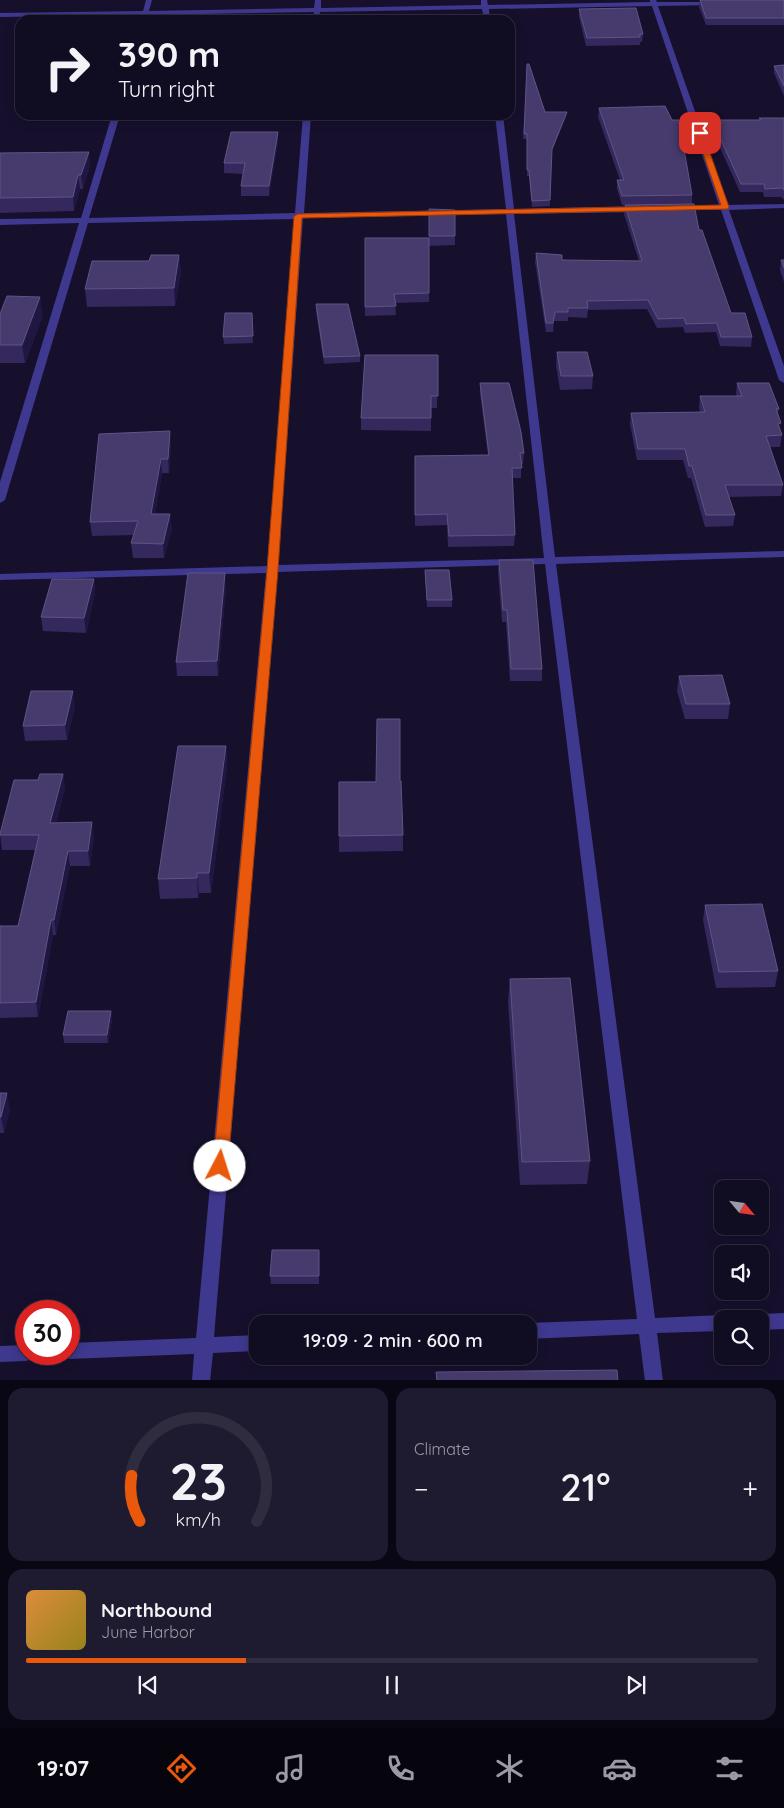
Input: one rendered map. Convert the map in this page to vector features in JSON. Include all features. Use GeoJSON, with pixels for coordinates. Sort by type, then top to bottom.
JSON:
{"type":"FeatureCollection","features":[{"type":"Feature","properties":{"kind":"street"},"geometry":{"type":"LineString","coordinates":[[145,15],[149,0]]}},
{"type":"Feature","properties":{"kind":"street"},"geometry":{"type":"LineString","coordinates":[[316,15],[318,0]]}},
{"type":"Feature","properties":{"kind":"street"},"geometry":{"type":"LineString","coordinates":[[654,2],[784,380]]}},
{"type":"Feature","properties":{"kind":"street"},"geometry":{"type":"LineString","coordinates":[[193,15],[485,3],[724,3]]}},
{"type":"Feature","properties":{"kind":"street"},"geometry":{"type":"LineString","coordinates":[[0,15],[15,15]]}},
{"type":"Feature","properties":{"kind":"street"},"geometry":{"type":"LineString","coordinates":[[0,500],[115,120]]}},
{"type":"Feature","properties":{"kind":"street"},"geometry":{"type":"LineString","coordinates":[[201,1380],[272,570],[307,120]]}},
{"type":"Feature","properties":{"kind":"street"},"geometry":{"type":"LineString","coordinates":[[500,120],[550,562],[649,1326],[654,1380]]}},
{"type":"Feature","properties":{"kind":"street"},"geometry":{"type":"LineString","coordinates":[[667,208],[784,206]]}},
{"type":"Feature","properties":{"kind":"street"},"geometry":{"type":"LineString","coordinates":[[0,222],[647,209]]}},
{"type":"Feature","properties":{"kind":"street"},"geometry":{"type":"LineString","coordinates":[[0,576],[272,570],[784,554]]}},
{"type":"Feature","properties":{"kind":"street"},"geometry":{"type":"LineString","coordinates":[[769,1322],[784,1321]]}},
{"type":"Feature","properties":{"kind":"street"},"geometry":{"type":"LineString","coordinates":[[537,1331],[714,1323]]}},
{"type":"Feature","properties":{"kind":"street"},"geometry":{"type":"LineString","coordinates":[[80,1351],[249,1343]]}},
{"type":"Feature","properties":{"kind":"street"},"geometry":{"type":"LineString","coordinates":[[0,1354],[15,1353]]}},
{"type":"Feature","properties":{"kind":"building"},"geometry":{"type":"Polygon","coordinates":[[[700,0],[784,0],[784,18],[706,18],[700,0]]]}},
{"type":"Feature","properties":{"kind":"building"},"geometry":{"type":"Polygon","coordinates":[[[636,8],[643,34],[640,34],[640,37],[587,38],[579,9],[636,8]]]}},
{"type":"Feature","properties":{"kind":"building"},"geometry":{"type":"Polygon","coordinates":[[[527,64],[529,64],[545,112],[567,112],[552,149],[550,200],[532,201],[529,170],[527,170],[527,134],[524,134],[527,64]]]}},
{"type":"Feature","properties":{"kind":"building"},"geometry":{"type":"Polygon","coordinates":[[[784,65],[784,86],[774,66],[784,65]]]}},
{"type":"Feature","properties":{"kind":"building"},"geometry":{"type":"Polygon","coordinates":[[[665,106],[672,120],[679,120],[692,195],[622,196],[617,180],[624,180],[599,108],[665,106]]]}},
{"type":"Feature","properties":{"kind":"building"},"geometry":{"type":"Polygon","coordinates":[[[759,118],[784,118],[784,190],[782,188],[765,189],[764,184],[741,184],[712,120],[761,120],[759,118]]]}},
{"type":"Feature","properties":{"kind":"building"},"geometry":{"type":"Polygon","coordinates":[[[231,132],[278,132],[269,186],[241,186],[245,163],[224,163],[231,132]]]}},
{"type":"Feature","properties":{"kind":"building"},"geometry":{"type":"Polygon","coordinates":[[[89,152],[81,175],[78,175],[73,197],[0,198],[0,153],[89,152]]]}},
{"type":"Feature","properties":{"kind":"building"},"geometry":{"type":"Polygon","coordinates":[[[694,204],[699,230],[702,230],[731,313],[745,313],[752,337],[721,337],[717,323],[686,324],[684,318],[658,319],[648,300],[587,301],[588,308],[568,308],[568,312],[555,312],[553,323],[546,323],[536,253],[562,255],[562,260],[642,261],[625,205],[694,204]]]}},
{"type":"Feature","properties":{"kind":"building"},"geometry":{"type":"Polygon","coordinates":[[[429,209],[455,210],[455,236],[429,236],[429,209]]]}},
{"type":"Feature","properties":{"kind":"building"},"geometry":{"type":"Polygon","coordinates":[[[365,238],[429,238],[429,293],[394,294],[396,306],[365,307],[365,238]]]}},
{"type":"Feature","properties":{"kind":"building"},"geometry":{"type":"Polygon","coordinates":[[[151,255],[179,255],[174,288],[85,289],[92,261],[149,261],[151,255]]]}},
{"type":"Feature","properties":{"kind":"building"},"geometry":{"type":"Polygon","coordinates":[[[7,296],[40,297],[22,345],[0,345],[0,314],[7,296]]]}},
{"type":"Feature","properties":{"kind":"building"},"geometry":{"type":"Polygon","coordinates":[[[316,304],[348,304],[360,356],[324,357],[316,304]]]}},
{"type":"Feature","properties":{"kind":"building"},"geometry":{"type":"Polygon","coordinates":[[[225,313],[252,313],[253,336],[223,337],[225,313]]]}},
{"type":"Feature","properties":{"kind":"building"},"geometry":{"type":"Polygon","coordinates":[[[557,352],[587,352],[593,376],[561,376],[557,352]]]}},
{"type":"Feature","properties":{"kind":"building"},"geometry":{"type":"Polygon","coordinates":[[[365,355],[438,355],[438,396],[431,396],[431,418],[361,418],[365,355]]]}},
{"type":"Feature","properties":{"kind":"building"},"geometry":{"type":"Polygon","coordinates":[[[480,383],[509,383],[521,432],[524,453],[520,453],[522,468],[512,468],[515,535],[449,536],[447,514],[415,515],[415,456],[489,455],[480,383]]]}},
{"type":"Feature","properties":{"kind":"building"},"geometry":{"type":"Polygon","coordinates":[[[737,383],[769,383],[779,409],[776,409],[781,423],[778,424],[782,435],[766,436],[783,485],[725,485],[735,515],[706,515],[692,466],[689,466],[685,449],[638,449],[631,413],[705,412],[700,396],[742,396],[737,383]]]}},
{"type":"Feature","properties":{"kind":"building"},"geometry":{"type":"Polygon","coordinates":[[[170,431],[168,459],[161,459],[151,514],[170,514],[163,544],[131,543],[138,521],[90,522],[99,434],[170,431]]]}},
{"type":"Feature","properties":{"kind":"building"},"geometry":{"type":"Polygon","coordinates":[[[499,560],[533,560],[542,669],[511,669],[507,610],[503,610],[499,560]]]}},
{"type":"Feature","properties":{"kind":"building"},"geometry":{"type":"Polygon","coordinates":[[[425,570],[449,570],[452,600],[427,600],[425,570]]]}},
{"type":"Feature","properties":{"kind":"building"},"geometry":{"type":"Polygon","coordinates":[[[188,573],[225,573],[217,661],[176,662],[188,573]]]}},
{"type":"Feature","properties":{"kind":"building"},"geometry":{"type":"Polygon","coordinates":[[[52,579],[94,579],[84,618],[41,617],[52,579]]]}},
{"type":"Feature","properties":{"kind":"building"},"geometry":{"type":"Polygon","coordinates":[[[722,675],[730,704],[686,704],[679,676],[722,675]]]}},
{"type":"Feature","properties":{"kind":"building"},"geometry":{"type":"Polygon","coordinates":[[[31,691],[73,691],[65,725],[23,726],[31,691]]]}},
{"type":"Feature","properties":{"kind":"building"},"geometry":{"type":"Polygon","coordinates":[[[377,719],[400,719],[400,781],[403,835],[339,836],[339,782],[376,782],[377,719]]]}},
{"type":"Feature","properties":{"kind":"building"},"geometry":{"type":"Polygon","coordinates":[[[178,746],[226,746],[209,873],[197,873],[197,878],[158,879],[178,746]]]}},
{"type":"Feature","properties":{"kind":"building"},"geometry":{"type":"Polygon","coordinates":[[[40,774],[63,774],[50,823],[92,822],[88,851],[68,851],[54,920],[51,920],[36,1002],[0,1003],[0,926],[18,926],[39,835],[0,834],[14,780],[38,780],[40,774]]]}},
{"type":"Feature","properties":{"kind":"building"},"geometry":{"type":"Polygon","coordinates":[[[762,904],[778,971],[719,972],[705,905],[762,904]]]}},
{"type":"Feature","properties":{"kind":"building"},"geometry":{"type":"Polygon","coordinates":[[[570,978],[590,1161],[522,1162],[510,979],[570,978]]]}},
{"type":"Feature","properties":{"kind":"building"},"geometry":{"type":"Polygon","coordinates":[[[68,1011],[111,1011],[107,1035],[63,1035],[68,1011]]]}},
{"type":"Feature","properties":{"kind":"building"},"geometry":{"type":"Polygon","coordinates":[[[0,1093],[7,1093],[1,1117],[0,1117],[0,1093]]]}},
{"type":"Feature","properties":{"kind":"building"},"geometry":{"type":"Polygon","coordinates":[[[272,1250],[319,1250],[319,1276],[270,1276],[272,1250]]]}},
{"type":"Feature","properties":{"kind":"building"},"geometry":{"type":"Polygon","coordinates":[[[617,1370],[618,1380],[437,1380],[436,1372],[617,1370]]]}},
{"type":"Feature","properties":{"kind":"route"},"geometry":{"type":"LineString","coordinates":[[220,1166],[272,570],[298,216],[725,207],[700,133]]}}]}
